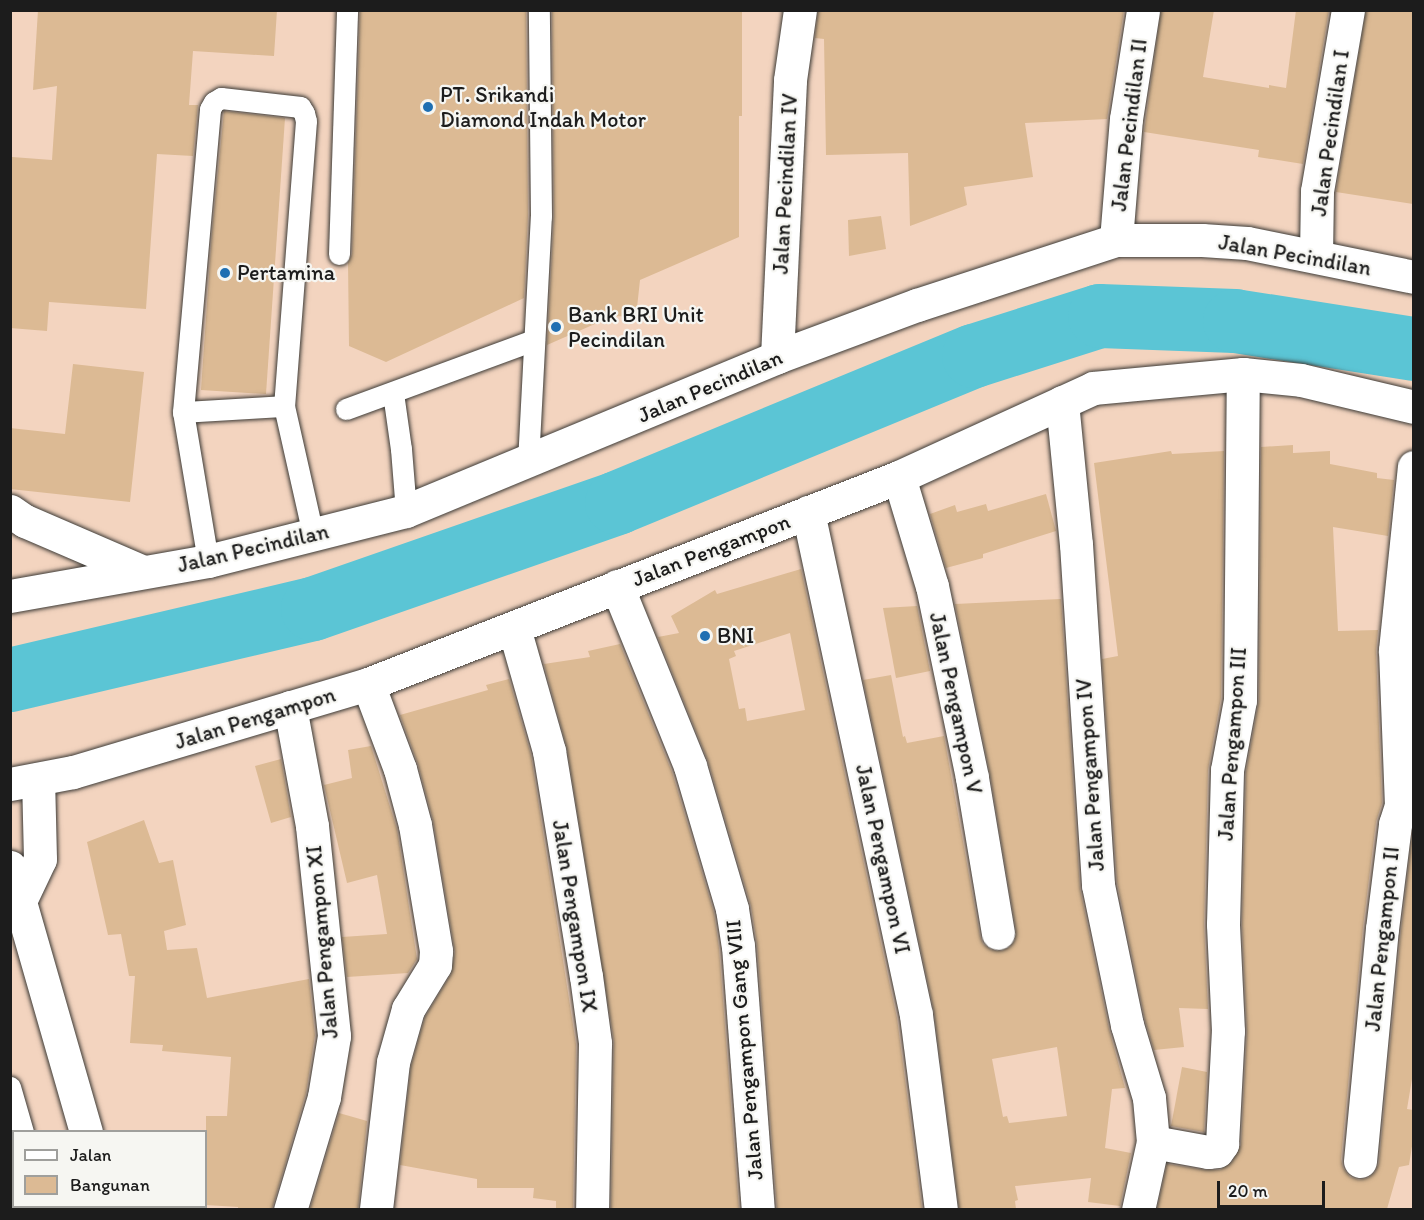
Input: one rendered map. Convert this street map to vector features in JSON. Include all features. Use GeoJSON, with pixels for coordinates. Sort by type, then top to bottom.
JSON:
{"type":"FeatureCollection","features":[{"type":"Feature","properties":{"kind":"street","name":"Jalan Pecindilan IV"},"geometry":{"type":"LineString","coordinates":[[777,357],[790,80],[800,10]]}},
{"type":"Feature","properties":{"kind":"street","name":"Jalan Pecindilan II"},"geometry":{"type":"LineString","coordinates":[[1116,240],[1126,120],[1143,10]]}},
{"type":"Feature","properties":{"kind":"street","name":"Jalan Pecindilan I"},"geometry":{"type":"LineString","coordinates":[[1316,256],[1317,191],[1348,10]]}},
{"type":"Feature","properties":{"kind":"street","name":"Jalan Pecindilan"},"geometry":{"type":"LineString","coordinates":[[10,596],[141,571],[208,561],[406,511],[777,357],[917,305],[1116,240],[1202,240],[1247,243],[1413,277]]}},
{"type":"Feature","properties":{"kind":"street","name":"Jalan Pengampon"},"geometry":{"type":"LineString","coordinates":[[24,782],[176,743],[368,684],[899,477],[1093,388],[1243,374],[1301,380],[1413,407]]}},
{"type":"Feature","properties":{"kind":"street","name":"Jalan Pengampon III"},"geometry":{"type":"LineString","coordinates":[[1153,1142],[1172,1147],[1217,1151],[1222,1144],[1228,1031],[1223,924],[1224,853],[1227,770],[1239,700],[1243,374]]}},
{"type":"Feature","properties":{"kind":"street","name":"Jalan Pengampon IV"},"geometry":{"type":"LineString","coordinates":[[1062,402],[1076,544],[1098,885],[1128,1025],[1149,1098],[1153,1142],[1138,1209]]}},
{"type":"Feature","properties":{"kind":"street","name":"Jalan Pengampon II"},"geometry":{"type":"LineString","coordinates":[[1360,1161],[1382,929],[1395,824],[1401,806],[1395,650],[1413,466]]}},
{"type":"Feature","properties":{"kind":"street","name":"Jalan Pengampon V"},"geometry":{"type":"LineString","coordinates":[[899,477],[932,586],[972,778],[998,933]]}},
{"type":"Feature","properties":{"kind":"street"},"geometry":{"type":"LineString","coordinates":[[10,511],[25,521],[141,571]]}},
{"type":"Feature","properties":{"kind":"street","name":"Jalan Pengampon VI"},"geometry":{"type":"LineString","coordinates":[[808,512],[916,1016],[941,1209]]}},
{"type":"Feature","properties":{"kind":"street","name":"Jalan Pengampon Gang VIII"},"geometry":{"type":"LineString","coordinates":[[617,586],[690,765],[732,909],[738,946],[758,1209]]}},
{"type":"Feature","properties":{"kind":"street","name":"Jalan Pengampon IX"},"geometry":{"type":"LineString","coordinates":[[514,628],[549,751],[595,1043],[592,1209]]}},
{"type":"Feature","properties":{"kind":"street"},"geometry":{"type":"LineString","coordinates":[[368,684],[400,769],[415,825],[435,951],[435,965],[408,1009],[393,1062],[376,1209]]}},
{"type":"Feature","properties":{"kind":"street","name":"Jalan Pengampon XI"},"geometry":{"type":"LineString","coordinates":[[290,707],[312,826],[334,1036],[324,1097],[290,1209]]}},
{"type":"Feature","properties":{"kind":"street"},"geometry":{"type":"LineString","coordinates":[[21,899],[40,859],[24,782]]}},
{"type":"Feature","properties":{"kind":"street"},"geometry":{"type":"LineString","coordinates":[[10,867],[86,1130]]}},
{"type":"Feature","properties":{"kind":"lane"},"geometry":{"type":"LineString","coordinates":[[339,254],[347,10]]}},
{"type":"Feature","properties":{"kind":"lane"},"geometry":{"type":"LineString","coordinates":[[528,462],[541,216],[539,10]]}},
{"type":"Feature","properties":{"kind":"lane"},"geometry":{"type":"LineString","coordinates":[[208,561],[183,412],[210,109],[214,102],[221,98],[300,107],[306,121],[284,406],[313,535]]}},
{"type":"Feature","properties":{"kind":"lane"},"geometry":{"type":"LineString","coordinates":[[346,409],[534,340]]}},
{"type":"Feature","properties":{"kind":"lane"},"geometry":{"type":"LineString","coordinates":[[393,393],[402,449],[406,511]]}},
{"type":"Feature","properties":{"kind":"lane"},"geometry":{"type":"LineString","coordinates":[[183,412],[284,406]]}},
{"type":"Feature","properties":{"kind":"lane"},"geometry":{"type":"LineString","coordinates":[[10,1087],[23,1130]]}},
{"type":"Feature","properties":{"kind":"shaded area"},"geometry":{"type":"Polygon","coordinates":[[[10,11],[1413,11],[1413,1209],[11,1209],[10,11]]]}},
{"type":"Feature","properties":{"kind":"building"},"geometry":{"type":"Polygon","coordinates":[[[38,10],[277,10],[274,56],[193,51],[189,105],[198,105],[193,156],[157,154],[146,309],[49,302],[47,331],[10,328],[12,157],[52,160],[57,86],[33,90],[38,10]]]}},
{"type":"Feature","properties":{"kind":"building","name":"PT. Srikandi Diamond Indah Motor"},"geometry":{"type":"Polygon","coordinates":[[[360,10],[526,10],[528,216],[524,298],[386,362],[349,346],[348,262],[352,254],[360,10]]]}},
{"type":"Feature","properties":{"kind":"building"},"geometry":{"type":"Polygon","coordinates":[[[552,10],[742,10],[742,116],[739,116],[739,237],[640,280],[636,317],[613,316],[547,345],[554,216],[552,10]]]}},
{"type":"Feature","properties":{"kind":"building"},"geometry":{"type":"Polygon","coordinates":[[[818,10],[1124,10],[1107,119],[1025,123],[1033,177],[964,187],[967,205],[910,226],[908,153],[826,155],[824,39],[815,38],[818,10]]]}},
{"type":"Feature","properties":{"kind":"building"},"geometry":{"type":"Polygon","coordinates":[[[1161,10],[1214,10],[1203,77],[1269,88],[1269,85],[1286,88],[1296,10],[1329,10],[1303,164],[1258,157],[1259,150],[1144,132],[1161,10]]]}},
{"type":"Feature","properties":{"kind":"building"},"geometry":{"type":"Polygon","coordinates":[[[1366,10],[1413,10],[1413,204],[1336,192],[1366,10]]]}},
{"type":"Feature","properties":{"kind":"building"},"geometry":{"type":"Polygon","coordinates":[[[224,111],[285,118],[266,394],[201,390],[212,232],[224,111]]]}},
{"type":"Feature","properties":{"kind":"building"},"geometry":{"type":"Polygon","coordinates":[[[881,216],[886,249],[849,256],[848,220],[881,216]]]}},
{"type":"Feature","properties":{"kind":"building"},"geometry":{"type":"Polygon","coordinates":[[[73,364],[144,372],[130,502],[10,489],[10,428],[65,434],[73,364]]]}},
{"type":"Feature","properties":{"kind":"building"},"geometry":{"type":"Polygon","coordinates":[[[1293,445],[1293,453],[1330,451],[1330,464],[1377,473],[1377,478],[1394,480],[1388,536],[1333,527],[1338,631],[1378,630],[1376,651],[1382,803],[1376,822],[1363,927],[1341,1159],[1343,1168],[1350,1177],[1359,1180],[1368,1178],[1375,1172],[1379,1163],[1413,828],[1413,1073],[1407,1109],[1413,1110],[1413,1140],[1409,1165],[1399,1167],[1387,1209],[1157,1209],[1167,1164],[1220,1170],[1232,1162],[1241,1145],[1247,1032],[1242,924],[1246,772],[1259,700],[1261,447],[1293,445]]]}},
{"type":"Feature","properties":{"kind":"building"},"geometry":{"type":"Polygon","coordinates":[[[1171,451],[1172,454],[1224,451],[1221,698],[1208,770],[1204,924],[1208,1009],[1179,1008],[1184,1047],[1154,1050],[1145,1020],[1117,882],[1102,659],[1118,656],[1094,463],[1171,451]]]}},
{"type":"Feature","properties":{"kind":"building"},"geometry":{"type":"Polygon","coordinates":[[[1046,494],[1056,531],[983,554],[983,558],[946,568],[930,514],[955,505],[957,512],[986,504],[988,511],[1046,494]]]}},
{"type":"Feature","properties":{"kind":"building"},"geometry":{"type":"Polygon","coordinates":[[[801,569],[897,1018],[922,1209],[777,1209],[757,944],[751,906],[708,761],[658,637],[679,633],[671,616],[715,590],[717,594],[801,569]],[[790,633],[734,651],[736,656],[729,659],[739,709],[745,708],[747,721],[805,710],[790,633]]]}},
{"type":"Feature","properties":{"kind":"building"},"geometry":{"type":"Polygon","coordinates":[[[1061,599],[1080,889],[1109,1029],[1125,1088],[1112,1089],[1105,1148],[1131,1153],[1120,1206],[1088,1202],[1091,1178],[1015,1186],[1018,1200],[1015,1201],[1016,1209],[959,1209],[934,1011],[863,680],[891,675],[903,737],[905,736],[907,743],[944,736],[980,936],[983,944],[991,950],[1002,951],[1010,947],[1015,940],[1016,930],[990,774],[955,604],[1061,599]],[[1057,1047],[992,1059],[1003,1117],[1007,1116],[1009,1123],[1067,1116],[1057,1047]]]}},
{"type":"Feature","properties":{"kind":"building"},"geometry":{"type":"Polygon","coordinates":[[[917,606],[930,671],[896,678],[883,608],[917,606]]]}},
{"type":"Feature","properties":{"kind":"building"},"geometry":{"type":"Polygon","coordinates":[[[620,644],[672,772],[714,913],[719,948],[739,1209],[611,1209],[614,1041],[567,748],[544,664],[590,657],[588,651],[620,644]]]}},
{"type":"Feature","properties":{"kind":"building"},"geometry":{"type":"Polygon","coordinates":[[[509,679],[531,755],[576,1044],[573,1209],[556,1209],[556,1201],[533,1198],[534,1188],[477,1188],[477,1179],[400,1165],[411,1066],[425,1017],[451,974],[455,952],[433,820],[418,764],[400,715],[488,690],[486,685],[509,679]]]}},
{"type":"Feature","properties":{"kind":"building"},"geometry":{"type":"Polygon","coordinates":[[[371,746],[397,829],[417,959],[408,973],[347,977],[342,937],[387,934],[377,875],[347,883],[324,785],[352,778],[348,750],[371,746]]]}},
{"type":"Feature","properties":{"kind":"building"},"geometry":{"type":"Polygon","coordinates":[[[281,759],[291,817],[271,823],[255,766],[281,759]]]}},
{"type":"Feature","properties":{"kind":"building"},"geometry":{"type":"Polygon","coordinates":[[[144,820],[159,863],[173,860],[186,925],[164,931],[167,950],[197,948],[207,998],[309,979],[315,1035],[306,1093],[272,1209],[238,1209],[238,1207],[207,1205],[206,1116],[227,1116],[231,1057],[162,1051],[163,1045],[130,1043],[135,976],[129,976],[121,934],[108,935],[87,842],[144,820]]]}},
{"type":"Feature","properties":{"kind":"building"},"geometry":{"type":"Polygon","coordinates":[[[1182,1067],[1207,1072],[1204,1132],[1171,1126],[1182,1067]]]}},
{"type":"Feature","properties":{"kind":"building"},"geometry":{"type":"Polygon","coordinates":[[[339,1113],[367,1121],[358,1209],[310,1209],[339,1113]]]}},
{"type":"Feature","properties":{"kind":"waterway"},"geometry":{"type":"LineString","coordinates":[[10,680],[313,609],[617,503],[974,356],[1100,316],[1235,321],[1414,349]]}},
{"type":"Feature","properties":{"kind":"place","name":"PT. Srikandi Diamond Indah Motor"},"geometry":{"type":"Point","coordinates":[428,107]}},
{"type":"Feature","properties":{"kind":"place","name":"Pertamina"},"geometry":{"type":"Point","coordinates":[225,273]}},
{"type":"Feature","properties":{"kind":"place","name":"Bank BRI Unit Pecindilan"},"geometry":{"type":"Point","coordinates":[556,327]}},
{"type":"Feature","properties":{"kind":"place","name":"BNI"},"geometry":{"type":"Point","coordinates":[705,636]}}]}
